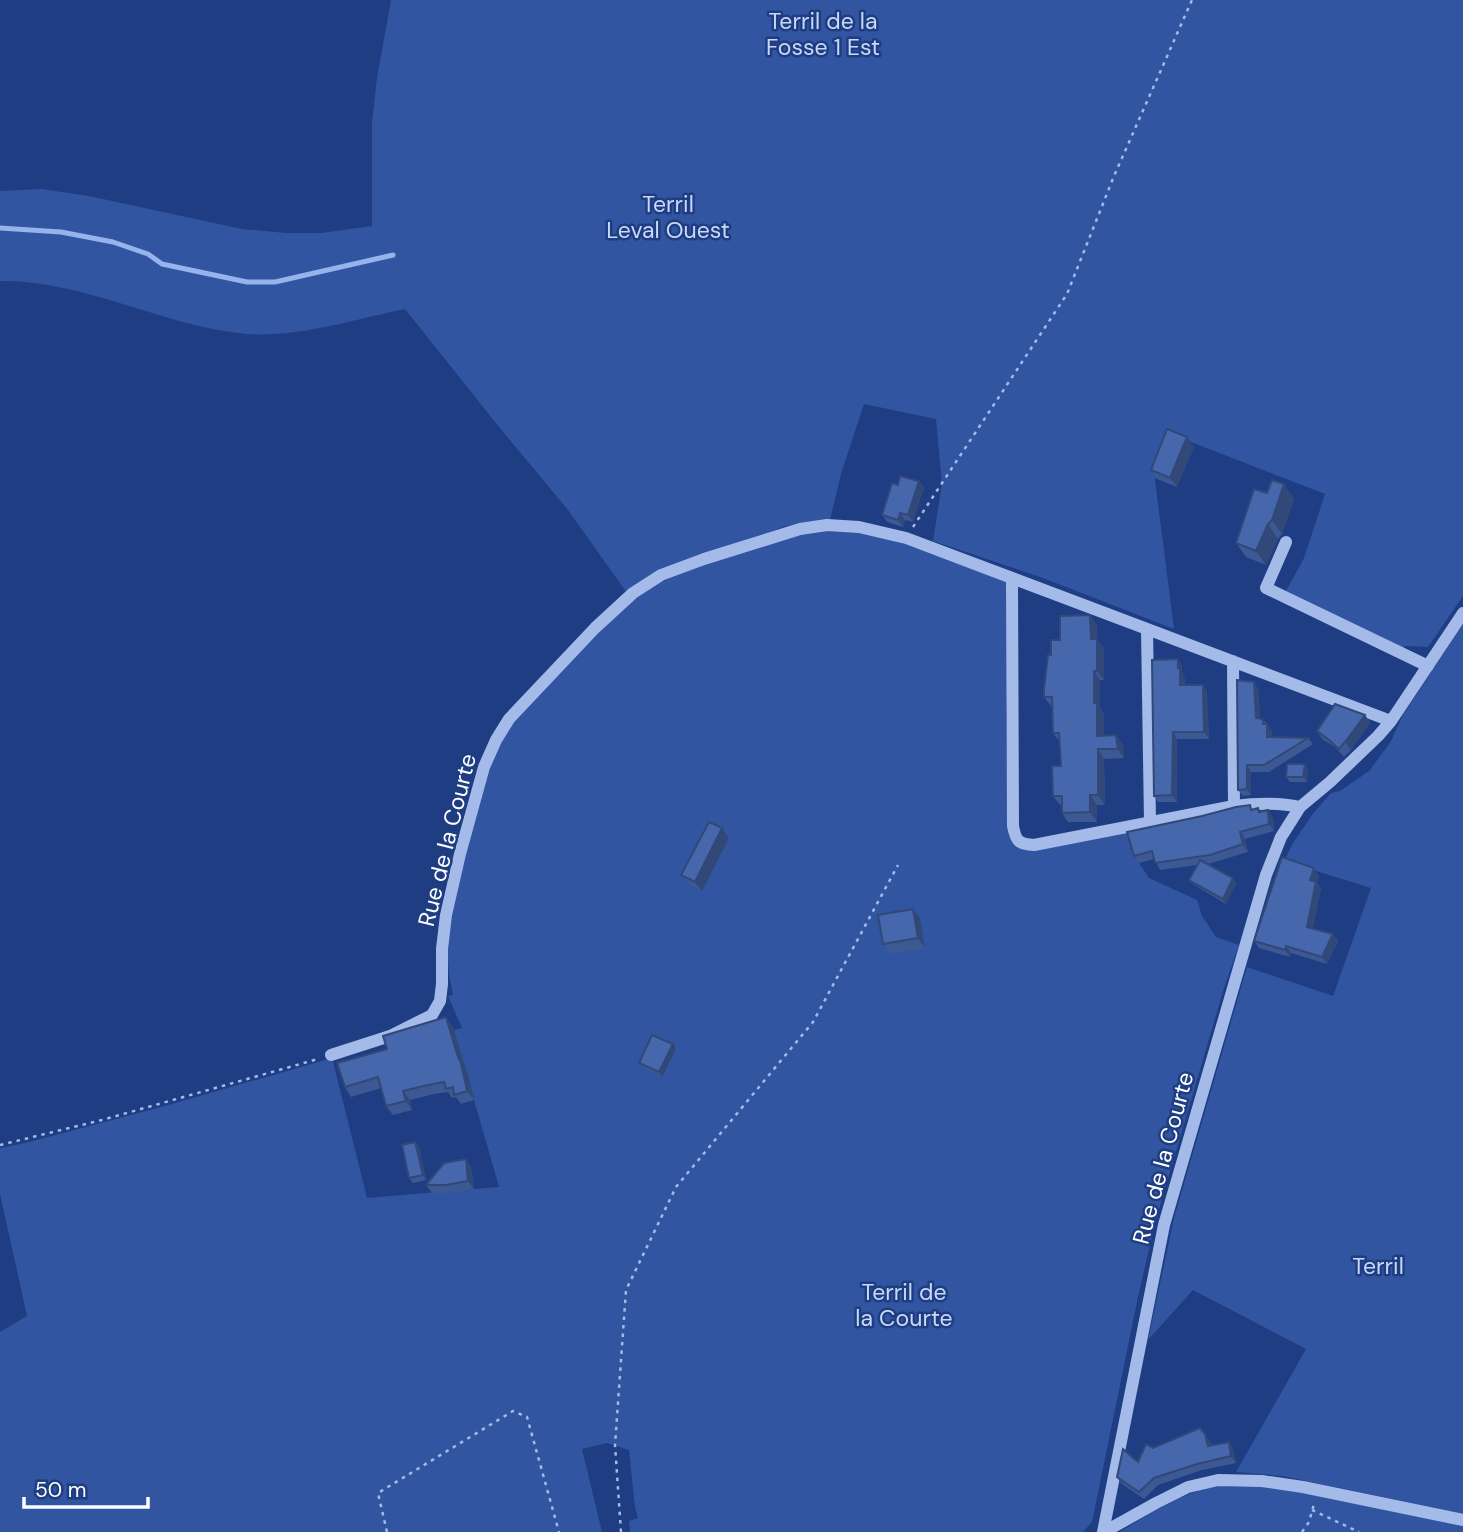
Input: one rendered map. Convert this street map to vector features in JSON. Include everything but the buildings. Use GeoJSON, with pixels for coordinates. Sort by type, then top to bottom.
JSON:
{"type":"FeatureCollection","features":[{"type":"Feature","properties":{"kind":"street","name":"Rue de la Courte"},"geometry":{"type":"LineString","coordinates":[[331,1055],[390,1036],[432,1015],[440,1001],[446,915],[457,866],[484,767],[509,719],[595,628],[633,593],[661,575],[704,559],[800,529],[827,525],[859,527],[906,538],[1391,721]]}},
{"type":"Feature","properties":{"kind":"street"},"geometry":{"type":"LineString","coordinates":[[1286,542],[1266,588],[1427,666]]}},
{"type":"Feature","properties":{"kind":"street"},"geometry":{"type":"LineString","coordinates":[[1012,579],[1013,798],[1015,836],[1019,842],[1034,845],[1263,802],[1300,807]]}},
{"type":"Feature","properties":{"kind":"street","name":"Rue de la Courte"},"geometry":{"type":"LineString","coordinates":[[1104,1532],[1164,1225],[1266,875],[1281,837],[1300,807],[1330,782],[1391,721],[1463,614]]}},
{"type":"Feature","properties":{"kind":"street"},"geometry":{"type":"LineString","coordinates":[[1147,629],[1150,822]]}},
{"type":"Feature","properties":{"kind":"street"},"geometry":{"type":"LineString","coordinates":[[1233,661],[1234,806]]}},
{"type":"Feature","properties":{"kind":"street"},"geometry":{"type":"LineString","coordinates":[[1104,1532],[1188,1487],[1218,1480],[1262,1481],[1463,1520]]}},
{"type":"Feature","properties":{"kind":"path"},"geometry":{"type":"LineString","coordinates":[[906,538],[1067,294],[1114,176],[1192,0]]}},
{"type":"Feature","properties":{"kind":"path"},"geometry":{"type":"LineString","coordinates":[[621,1532],[615,1445],[626,1290],[676,1187],[813,1022],[898,865]]}},
{"type":"Feature","properties":{"kind":"path"},"geometry":{"type":"LineString","coordinates":[[0,1145],[331,1055]]}},
{"type":"Feature","properties":{"kind":"path"},"geometry":{"type":"LineString","coordinates":[[387,1532],[378,1493],[513,1411],[527,1417],[559,1532]]}},
{"type":"Feature","properties":{"kind":"path"},"geometry":{"type":"LineString","coordinates":[[1301,1532],[1309,1522],[1317,1490]]}},
{"type":"Feature","properties":{"kind":"path"},"geometry":{"type":"LineString","coordinates":[[1312,1510],[1359,1532]]}},
{"type":"Feature","properties":{"kind":"green space"},"geometry":{"type":"Polygon","coordinates":[[[391,0],[1463,0],[1463,596],[1428,647],[1405,646],[1403,649],[1286,591],[1304,558],[1325,494],[1173,435],[1155,480],[1174,629],[1043,578],[933,541],[942,484],[936,419],[864,404],[841,474],[830,520],[786,526],[661,570],[627,593],[568,510],[405,309],[306,330],[246,334],[184,322],[62,288],[0,281],[0,191],[41,189],[89,196],[242,229],[321,233],[372,226],[372,122],[391,0]]]}},
{"type":"Feature","properties":{"kind":"green space","name":"Terril de la Courte"},"geometry":{"type":"Polygon","coordinates":[[[826,531],[857,532],[894,540],[1008,582],[1009,654],[1006,712],[1008,828],[1011,840],[1016,847],[1028,850],[1130,831],[1139,863],[1149,878],[1197,900],[1202,916],[1216,937],[1239,945],[1155,1223],[1092,1522],[1083,1532],[630,1532],[629,1521],[638,1518],[629,1450],[607,1443],[582,1449],[602,1532],[0,1532],[0,1332],[27,1316],[0,1194],[0,1148],[165,1106],[332,1058],[367,1198],[499,1187],[454,1030],[462,1028],[448,996],[453,995],[447,946],[454,897],[488,766],[506,729],[612,619],[653,585],[729,555],[800,535],[826,531]]]}},
{"type":"Feature","properties":{"kind":"green space","name":"Terril"},"geometry":{"type":"Polygon","coordinates":[[[1463,624],[1463,1514],[1283,1476],[1236,1472],[1306,1349],[1193,1290],[1148,1340],[1174,1218],[1247,967],[1333,996],[1371,888],[1284,861],[1312,815],[1331,793],[1340,791],[1369,771],[1390,743],[1403,715],[1463,624]]]}},
{"type":"Feature","properties":{"kind":"green space"},"geometry":{"type":"Polygon","coordinates":[[[1234,1485],[1284,1489],[1463,1526],[1463,1532],[1120,1532],[1164,1506],[1200,1490],[1234,1485]]]}},
{"type":"Feature","properties":{"kind":"waterway"},"geometry":{"type":"LineString","coordinates":[[0,228],[61,232],[113,242],[148,254],[162,264],[247,282],[275,282],[393,255]]}},
{"type":"Feature","properties":{"kind":"park label","name":"Terril de la Fosse 1 Est"},"geometry":{"type":"Point","coordinates":[823,34]}},
{"type":"Feature","properties":{"kind":"park label","name":"Terril Leval Ouest"},"geometry":{"type":"Point","coordinates":[668,217]}}]}
